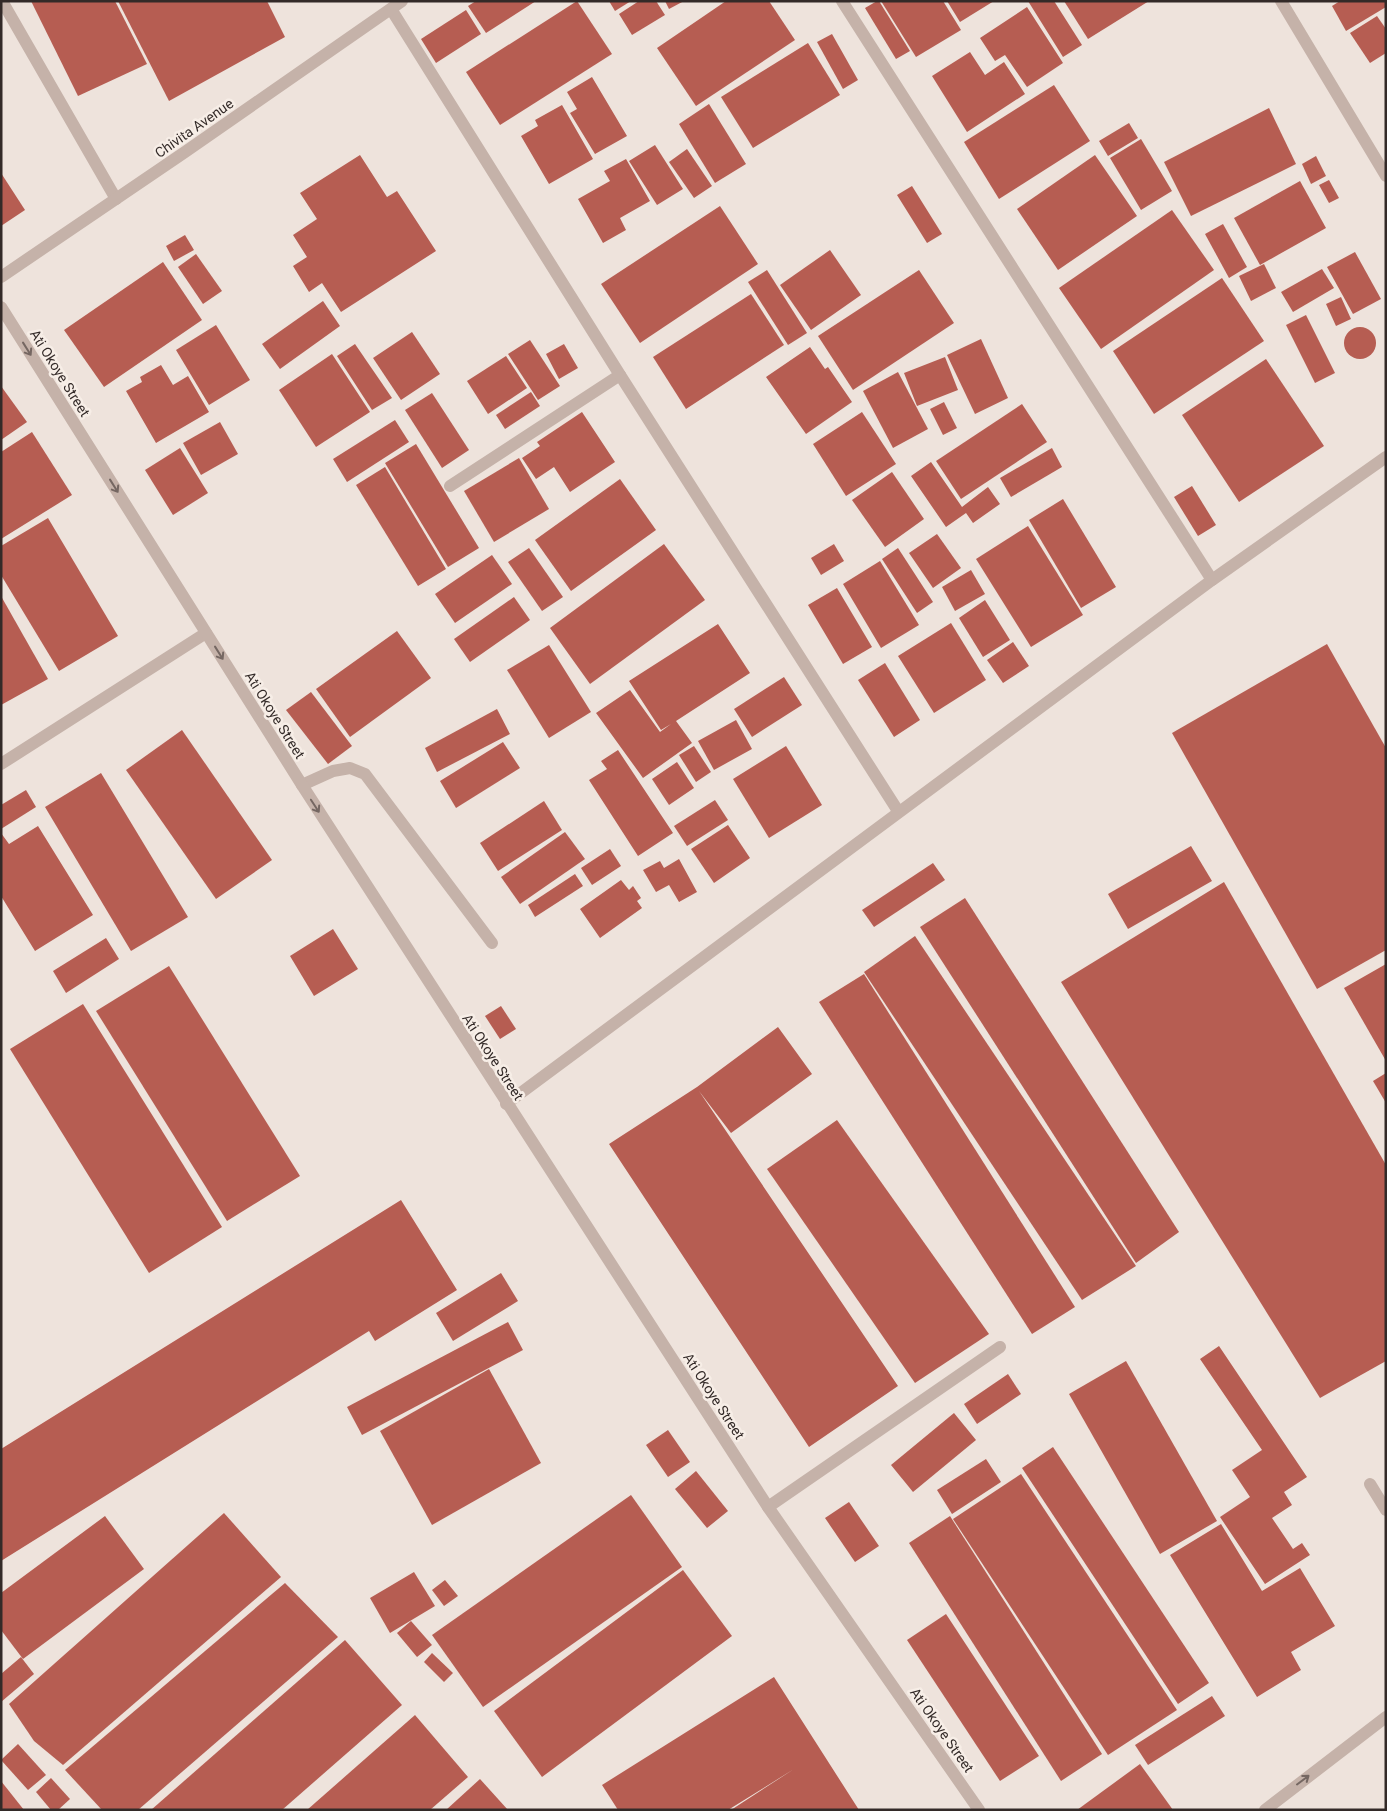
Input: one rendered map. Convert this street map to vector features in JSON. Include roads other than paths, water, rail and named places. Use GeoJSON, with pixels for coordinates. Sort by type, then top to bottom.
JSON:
{"type":"FeatureCollection","features":[{"type":"Feature","properties":{"kind":"street"},"geometry":{"type":"LineString","coordinates":[[2,1],[116,198]]}},
{"type":"Feature","properties":{"kind":"street","name":"Chivita Avenue"},"geometry":{"type":"LineString","coordinates":[[1,277],[402,1]]}},
{"type":"Feature","properties":{"kind":"street"},"geometry":{"type":"LineString","coordinates":[[842,1],[1212,580]]}},
{"type":"Feature","properties":{"kind":"street"},"geometry":{"type":"LineString","coordinates":[[1281,1],[1386,176]]}},
{"type":"Feature","properties":{"kind":"street"},"geometry":{"type":"LineString","coordinates":[[391,9],[620,375],[898,812]]}},
{"type":"Feature","properties":{"kind":"street","name":"Ati Okoye Street"},"geometry":{"type":"LineString","coordinates":[[1,307],[302,785],[506,1104],[768,1507],[979,1810]]}},
{"type":"Feature","properties":{"kind":"street"},"geometry":{"type":"LineString","coordinates":[[450,486],[620,375]]}},
{"type":"Feature","properties":{"kind":"street"},"geometry":{"type":"LineString","coordinates":[[506,1104],[1212,580],[1386,457]]}},
{"type":"Feature","properties":{"kind":"street"},"geometry":{"type":"LineString","coordinates":[[1,764],[206,633]]}},
{"type":"Feature","properties":{"kind":"street"},"geometry":{"type":"LineString","coordinates":[[302,785],[333,772],[350,768],[365,774],[492,943]]}},
{"type":"Feature","properties":{"kind":"street"},"geometry":{"type":"LineString","coordinates":[[768,1507],[1000,1347]]}},
{"type":"Feature","properties":{"kind":"street"},"geometry":{"type":"LineString","coordinates":[[1370,1484],[1386,1510]]}},
{"type":"Feature","properties":{"kind":"street"},"geometry":{"type":"LineString","coordinates":[[1265,1810],[1386,1717]]}}]}
